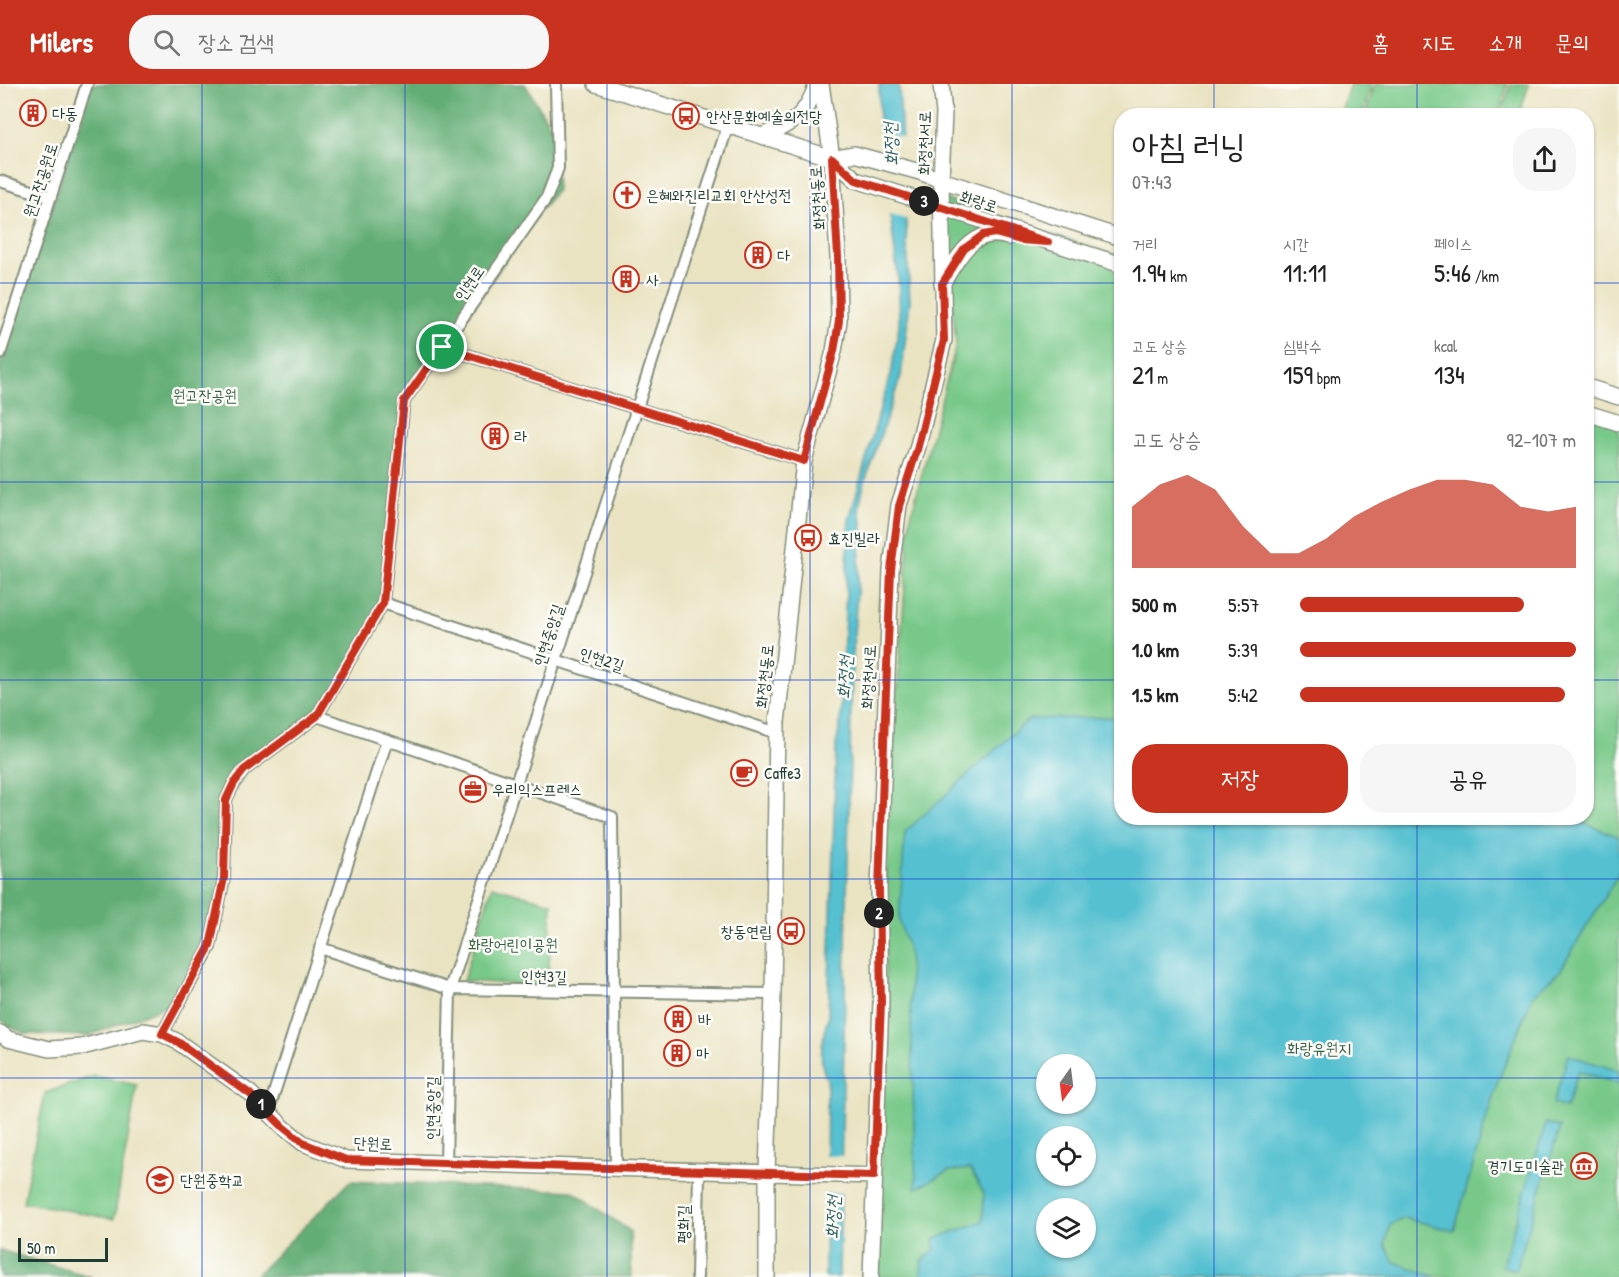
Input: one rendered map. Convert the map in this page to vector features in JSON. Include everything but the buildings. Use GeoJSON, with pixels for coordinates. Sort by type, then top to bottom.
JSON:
{"type":"FeatureCollection","features":[{"type":"Feature","properties":{"kind":"street","name":"원고잔공원로"},"geometry":{"type":"LineString","coordinates":[[0,354],[87,84]]}},
{"type":"Feature","properties":{"kind":"street","name":"인현로"},"geometry":{"type":"LineString","coordinates":[[162,1034],[210,946],[224,878],[226,800],[244,770],[317,716],[383,603],[404,401],[547,197],[558,168],[556,84]]}},
{"type":"Feature","properties":{"kind":"street","name":"화랑로"},"geometry":{"type":"LineString","coordinates":[[596,84],[832,158],[856,180],[1114,263]]}},
{"type":"Feature","properties":{"kind":"street"},"geometry":{"type":"LineString","coordinates":[[762,136],[789,124],[809,106],[819,84]]}},
{"type":"Feature","properties":{"kind":"street","name":"화정천동로"},"geometry":{"type":"LineString","coordinates":[[766,1277],[777,733],[804,461],[834,351],[839,321],[832,158],[819,84]]}},
{"type":"Feature","properties":{"kind":"street","name":"화정천서로"},"geometry":{"type":"LineString","coordinates":[[871,1277],[868,1175],[881,1002],[879,889],[891,570],[899,506],[917,450],[944,340],[941,180],[944,113],[941,84]]}},
{"type":"Feature","properties":{"kind":"street","name":"인현중앙길"},"geometry":{"type":"LineString","coordinates":[[446,1163],[450,989],[728,125]]}},
{"type":"Feature","properties":{"kind":"street","name":"화랑로"},"geometry":{"type":"LineString","coordinates":[[832,158],[854,154],[920,172],[1114,235]]}},
{"type":"Feature","properties":{"kind":"street"},"geometry":{"type":"LineString","coordinates":[[0,181],[51,197]]}},
{"type":"Feature","properties":{"kind":"street"},"geometry":{"type":"LineString","coordinates":[[942,284],[964,249],[983,235],[995,233],[1020,240],[1048,242]]}},
{"type":"Feature","properties":{"kind":"street"},"geometry":{"type":"LineString","coordinates":[[442,347],[804,461]]}},
{"type":"Feature","properties":{"kind":"street"},"geometry":{"type":"LineString","coordinates":[[1594,389],[1619,397]]}},
{"type":"Feature","properties":{"kind":"street"},"geometry":{"type":"LineString","coordinates":[[1594,415],[1619,423]]}},
{"type":"Feature","properties":{"kind":"street","name":"인현2길"},"geometry":{"type":"LineString","coordinates":[[383,603],[777,733]]}},
{"type":"Feature","properties":{"kind":"street"},"geometry":{"type":"LineString","coordinates":[[317,716],[612,817],[616,1168]]}},
{"type":"Feature","properties":{"kind":"street"},"geometry":{"type":"LineString","coordinates":[[268,1112],[387,740]]}},
{"type":"Feature","properties":{"kind":"street","name":"인현3길"},"geometry":{"type":"LineString","coordinates":[[320,948],[450,989],[773,994]]}},
{"type":"Feature","properties":{"kind":"street","name":"단원로"},"geometry":{"type":"LineString","coordinates":[[0,1033],[8,1039],[49,1049],[82,1047],[143,1031],[162,1034],[178,1042],[250,1094],[283,1127],[303,1143],[346,1160],[868,1175]]}},
{"type":"Feature","properties":{"kind":"street","name":"평화길"},"geometry":{"type":"LineString","coordinates":[[697,1277],[699,1171]]}},
{"type":"Feature","properties":{"kind":"green space","name":"원고잔공원"},"geometry":{"type":"Polygon","coordinates":[[[92,84],[525,84],[554,132],[557,190],[538,213],[410,400],[388,590],[321,716],[249,767],[228,801],[230,884],[217,924],[199,952],[175,1003],[88,1036],[26,1034],[10,1027],[0,1019],[0,366],[92,84]]]}},
{"type":"Feature","properties":{"kind":"green space"},"geometry":{"type":"Polygon","coordinates":[[[1350,84],[1372,84],[1364,108],[1342,108],[1350,84]]]}},
{"type":"Feature","properties":{"kind":"green space"},"geometry":{"type":"Polygon","coordinates":[[[1375,84],[1508,84],[1500,108],[1367,108],[1375,84]]]}},
{"type":"Feature","properties":{"kind":"green space"},"geometry":{"type":"Polygon","coordinates":[[[1511,84],[1529,84],[1521,108],[1503,108],[1511,84]]]}},
{"type":"Feature","properties":{"kind":"green space","name":"화랑유원지"},"geometry":{"type":"Polygon","coordinates":[[[944,199],[1114,254],[1114,825],[1594,825],[1594,410],[1619,418],[1619,1277],[879,1277],[888,816],[910,519],[956,345],[944,199]]]}},
{"type":"Feature","properties":{"kind":"green space","name":"화랑어린이공원"},"geometry":{"type":"Polygon","coordinates":[[[492,886],[552,903],[548,986],[463,981],[492,886]]]}},
{"type":"Feature","properties":{"kind":"green space"},"geometry":{"type":"Polygon","coordinates":[[[94,1076],[137,1085],[114,1219],[23,1202],[45,1093],[94,1076]]]}},
{"type":"Feature","properties":{"kind":"green space"},"geometry":{"type":"Polygon","coordinates":[[[350,1181],[573,1191],[630,1231],[632,1277],[254,1277],[350,1181]]]}},
{"type":"Feature","properties":{"kind":"green space"},"geometry":{"type":"Polygon","coordinates":[[[0,1250],[92,1277],[0,1277],[0,1250]]]}},
{"type":"Feature","properties":{"kind":"water","name":"화정천"},"geometry":{"type":"Polygon","coordinates":[[[879,84],[899,84],[910,302],[901,376],[864,484],[859,507],[862,521],[852,664],[839,1277],[825,1277],[827,1079],[821,1057],[828,1018],[836,744],[840,727],[849,520],[891,374],[899,325],[899,285],[879,126],[879,84]]]}},
{"type":"Feature","properties":{"kind":"water"},"geometry":{"type":"Polygon","coordinates":[[[1114,717],[1114,825],[1589,825],[1619,837],[1619,873],[1560,971],[1533,995],[1495,1089],[1454,1231],[1405,1218],[1390,1225],[1385,1245],[1394,1262],[1436,1277],[921,1277],[922,1261],[935,1250],[934,1239],[983,1221],[984,1193],[970,1169],[949,1171],[916,1188],[909,952],[899,921],[905,832],[1029,719],[1114,717]]]}},
{"type":"Feature","properties":{"kind":"water"},"geometry":{"type":"Polygon","coordinates":[[[1568,1055],[1619,1071],[1619,1084],[1578,1071],[1566,1108],[1553,1104],[1568,1055]]]}},
{"type":"Feature","properties":{"kind":"water"},"geometry":{"type":"Polygon","coordinates":[[[1546,1123],[1560,1127],[1516,1270],[1502,1266],[1546,1123]]]}},
{"type":"Feature","properties":{"kind":"pier"},"geometry":{"type":"Polygon","coordinates":[[[876,130],[905,139],[909,220],[887,214],[876,130]]]}},
{"type":"Feature","properties":{"kind":"pier"},"geometry":{"type":"Polygon","coordinates":[[[823,1156],[845,1156],[844,1193],[823,1193],[823,1156]]]}},
{"type":"Feature","properties":{"kind":"place","name":"다동"},"geometry":{"type":"Point","coordinates":[33,113]}},
{"type":"Feature","properties":{"kind":"place","name":"안산문화예술의전당"},"geometry":{"type":"Point","coordinates":[686,116]}},
{"type":"Feature","properties":{"kind":"place","name":"은혜와진리교회 안산성전"},"geometry":{"type":"Point","coordinates":[627,195]}},
{"type":"Feature","properties":{"kind":"place","name":"다"},"geometry":{"type":"Point","coordinates":[758,255]}},
{"type":"Feature","properties":{"kind":"place","name":"사"},"geometry":{"type":"Point","coordinates":[626,279]}},
{"type":"Feature","properties":{"kind":"place","name":"라"},"geometry":{"type":"Point","coordinates":[495,436]}},
{"type":"Feature","properties":{"kind":"place","name":"효진빌라"},"geometry":{"type":"Point","coordinates":[808,538]}},
{"type":"Feature","properties":{"kind":"place","name":"Caffe3"},"geometry":{"type":"Point","coordinates":[744,773]}},
{"type":"Feature","properties":{"kind":"place","name":"우리익스프레스"},"geometry":{"type":"Point","coordinates":[473,789]}},
{"type":"Feature","properties":{"kind":"place","name":"창동연립"},"geometry":{"type":"Point","coordinates":[791,931]}},
{"type":"Feature","properties":{"kind":"place","name":"바"},"geometry":{"type":"Point","coordinates":[678,1019]}},
{"type":"Feature","properties":{"kind":"place","name":"마"},"geometry":{"type":"Point","coordinates":[677,1053]}},
{"type":"Feature","properties":{"kind":"place","name":"경기도미술관"},"geometry":{"type":"Point","coordinates":[1584,1166]}},
{"type":"Feature","properties":{"kind":"place","name":"단원중학교"},"geometry":{"type":"Point","coordinates":[160,1180]}},
{"type":"Feature","properties":{"kind":"route"},"geometry":{"type":"LineString","coordinates":[[832,158],[856,180],[1048,242],[1020,240],[995,233],[983,235],[964,249],[942,284],[944,340],[917,450],[899,506],[891,570],[885,715],[879,889],[881,1002],[874,1176],[346,1160],[303,1143],[283,1127],[250,1094],[178,1042],[162,1034],[210,946],[224,878],[226,800],[234,783],[244,770],[317,716],[383,603],[404,401],[442,347],[804,461],[834,351],[839,321],[832,158]]}}]}
